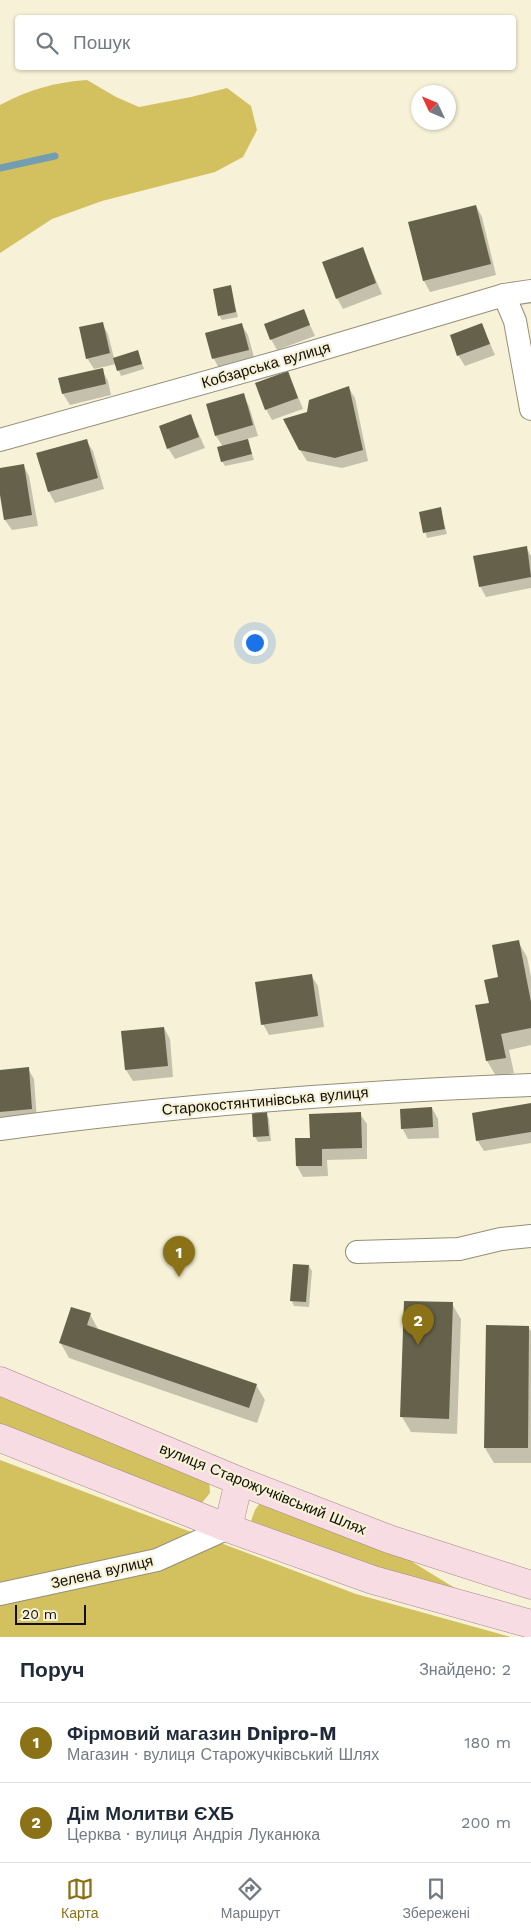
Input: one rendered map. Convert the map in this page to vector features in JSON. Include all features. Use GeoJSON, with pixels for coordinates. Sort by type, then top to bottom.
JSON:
{"type":"FeatureCollection","features":[{"type":"Feature","properties":{"kind":"main road","name":"вулиця Старожучківський Шлях"},"geometry":{"type":"LineString","coordinates":[[0,1381],[239,1481],[389,1539],[531,1586]]}},
{"type":"Feature","properties":{"kind":"main road"},"geometry":{"type":"LineString","coordinates":[[0,1438],[228,1528],[373,1580],[531,1624]]}},
{"type":"Feature","properties":{"kind":"main road"},"geometry":{"type":"LineString","coordinates":[[228,1528],[239,1481]]}},
{"type":"Feature","properties":{"kind":"street","name":"Кобзарська вулиця"},"geometry":{"type":"LineString","coordinates":[[0,440],[292,358],[504,295],[531,291]]}},
{"type":"Feature","properties":{"kind":"street"},"geometry":{"type":"LineString","coordinates":[[504,295],[515,322],[531,410]]}},
{"type":"Feature","properties":{"kind":"street","name":"Старокостянтинівська вулиця"},"geometry":{"type":"LineString","coordinates":[[0,1129],[224,1103],[399,1090],[531,1085]]}},
{"type":"Feature","properties":{"kind":"street"},"geometry":{"type":"LineString","coordinates":[[357,1252],[459,1249],[501,1239],[531,1236]]}},
{"type":"Feature","properties":{"kind":"street","name":"Зелена вулиця"},"geometry":{"type":"LineString","coordinates":[[0,1594],[157,1560],[228,1528]]}},
{"type":"Feature","properties":{"kind":"shaded area"},"geometry":{"type":"Polygon","coordinates":[[[87,80],[116,97],[139,107],[227,88],[251,106],[257,130],[243,157],[215,172],[102,201],[52,219],[0,253],[0,105],[42,88],[87,80]]]}},
{"type":"Feature","properties":{"kind":"shaded area"},"geometry":{"type":"Polygon","coordinates":[[[0,1393],[209,1478],[210,1493],[201,1504],[0,1425],[0,1393]]]}},
{"type":"Feature","properties":{"kind":"shaded area"},"geometry":{"type":"Polygon","coordinates":[[[0,1460],[356,1594],[511,1637],[0,1637],[0,1460]]]}},
{"type":"Feature","properties":{"kind":"shaded area"},"geometry":{"type":"Polygon","coordinates":[[[262,1500],[388,1547],[458,1590],[379,1568],[251,1521],[255,1510],[262,1500]]]}},
{"type":"Feature","properties":{"kind":"building"},"geometry":{"type":"Polygon","coordinates":[[[476,205],[491,264],[423,281],[408,222],[476,205]]]}},
{"type":"Feature","properties":{"kind":"building"},"geometry":{"type":"Polygon","coordinates":[[[363,247],[376,283],[336,299],[322,262],[363,247]]]}},
{"type":"Feature","properties":{"kind":"building"},"geometry":{"type":"Polygon","coordinates":[[[231,285],[236,312],[218,316],[213,289],[231,285]]]}},
{"type":"Feature","properties":{"kind":"building"},"geometry":{"type":"Polygon","coordinates":[[[304,309],[310,325],[270,340],[264,324],[304,309]]]}},
{"type":"Feature","properties":{"kind":"building"},"geometry":{"type":"Polygon","coordinates":[[[103,322],[110,353],[86,359],[79,327],[103,322]]]}},
{"type":"Feature","properties":{"kind":"building"},"geometry":{"type":"Polygon","coordinates":[[[242,323],[249,350],[212,359],[205,333],[242,323]]]}},
{"type":"Feature","properties":{"kind":"building"},"geometry":{"type":"Polygon","coordinates":[[[482,323],[490,344],[457,356],[450,335],[482,323]]]}},
{"type":"Feature","properties":{"kind":"building"},"geometry":{"type":"Polygon","coordinates":[[[138,350],[142,364],[117,371],[113,358],[138,350]]]}},
{"type":"Feature","properties":{"kind":"building"},"geometry":{"type":"Polygon","coordinates":[[[103,368],[106,384],[62,394],[58,378],[103,368]]]}},
{"type":"Feature","properties":{"kind":"building"},"geometry":{"type":"Polygon","coordinates":[[[288,371],[298,398],[265,410],[255,383],[288,371]]]}},
{"type":"Feature","properties":{"kind":"building"},"geometry":{"type":"Polygon","coordinates":[[[349,386],[363,450],[335,458],[299,450],[283,419],[307,412],[309,400],[349,386]]]}},
{"type":"Feature","properties":{"kind":"building"},"geometry":{"type":"Polygon","coordinates":[[[244,393],[253,425],[215,436],[206,404],[244,393]]]}},
{"type":"Feature","properties":{"kind":"building"},"geometry":{"type":"Polygon","coordinates":[[[191,414],[199,437],[167,449],[159,426],[191,414]]]}},
{"type":"Feature","properties":{"kind":"building"},"geometry":{"type":"Polygon","coordinates":[[[87,439],[98,478],[48,492],[36,453],[87,439]]]}},
{"type":"Feature","properties":{"kind":"building"},"geometry":{"type":"Polygon","coordinates":[[[248,439],[252,454],[221,462],[217,447],[248,439]]]}},
{"type":"Feature","properties":{"kind":"building"},"geometry":{"type":"Polygon","coordinates":[[[24,464],[32,515],[4,520],[0,495],[0,468],[24,464]]]}},
{"type":"Feature","properties":{"kind":"building"},"geometry":{"type":"Polygon","coordinates":[[[441,507],[445,529],[423,533],[419,512],[441,507]]]}},
{"type":"Feature","properties":{"kind":"building"},"geometry":{"type":"Polygon","coordinates":[[[527,546],[531,577],[479,587],[473,556],[527,546]]]}},
{"type":"Feature","properties":{"kind":"building"},"geometry":{"type":"Polygon","coordinates":[[[519,940],[531,1002],[531,1028],[501,1034],[506,1058],[486,1061],[475,1005],[489,1003],[484,980],[498,977],[492,945],[519,940]]]}},
{"type":"Feature","properties":{"kind":"building"},"geometry":{"type":"Polygon","coordinates":[[[312,974],[318,1016],[261,1025],[255,982],[312,974]]]}},
{"type":"Feature","properties":{"kind":"building"},"geometry":{"type":"Polygon","coordinates":[[[164,1027],[168,1066],[125,1070],[121,1031],[164,1027]]]}},
{"type":"Feature","properties":{"kind":"building"},"geometry":{"type":"Polygon","coordinates":[[[29,1067],[32,1109],[0,1112],[0,1070],[29,1067]]]}},
{"type":"Feature","properties":{"kind":"building"},"geometry":{"type":"Polygon","coordinates":[[[531,1103],[531,1132],[476,1141],[472,1113],[531,1103]]]}},
{"type":"Feature","properties":{"kind":"building"},"geometry":{"type":"Polygon","coordinates":[[[432,1107],[433,1127],[401,1129],[400,1109],[432,1107]]]}},
{"type":"Feature","properties":{"kind":"building"},"geometry":{"type":"Polygon","coordinates":[[[267,1112],[269,1136],[253,1137],[252,1113],[267,1112]]]}},
{"type":"Feature","properties":{"kind":"building"},"geometry":{"type":"Polygon","coordinates":[[[361,1112],[362,1148],[322,1149],[322,1166],[296,1166],[295,1138],[310,1138],[309,1114],[361,1112]]]}},
{"type":"Feature","properties":{"kind":"building"},"geometry":{"type":"Polygon","coordinates":[[[293,1264],[309,1265],[306,1302],[290,1301],[293,1264]]]}},
{"type":"Feature","properties":{"kind":"building"},"geometry":{"type":"Polygon","coordinates":[[[404,1301],[453,1302],[449,1419],[400,1417],[404,1301]]]}},
{"type":"Feature","properties":{"kind":"building"},"geometry":{"type":"Polygon","coordinates":[[[71,1307],[91,1313],[87,1325],[257,1384],[249,1408],[59,1343],[71,1307]]]}},
{"type":"Feature","properties":{"kind":"building"},"geometry":{"type":"Polygon","coordinates":[[[486,1325],[529,1326],[528,1448],[484,1448],[486,1325]]]}},
{"type":"Feature","properties":{"kind":"waterway"},"geometry":{"type":"LineString","coordinates":[[0,168],[55,156]]}},
{"type":"Feature","properties":{"kind":"place","name":"Фірмовий магазин Dnipro-M"},"geometry":{"type":"Point","coordinates":[179,1277]}},
{"type":"Feature","properties":{"kind":"place","name":"Дім Молитви ЄХБ"},"geometry":{"type":"Point","coordinates":[418,1345]}}]}
